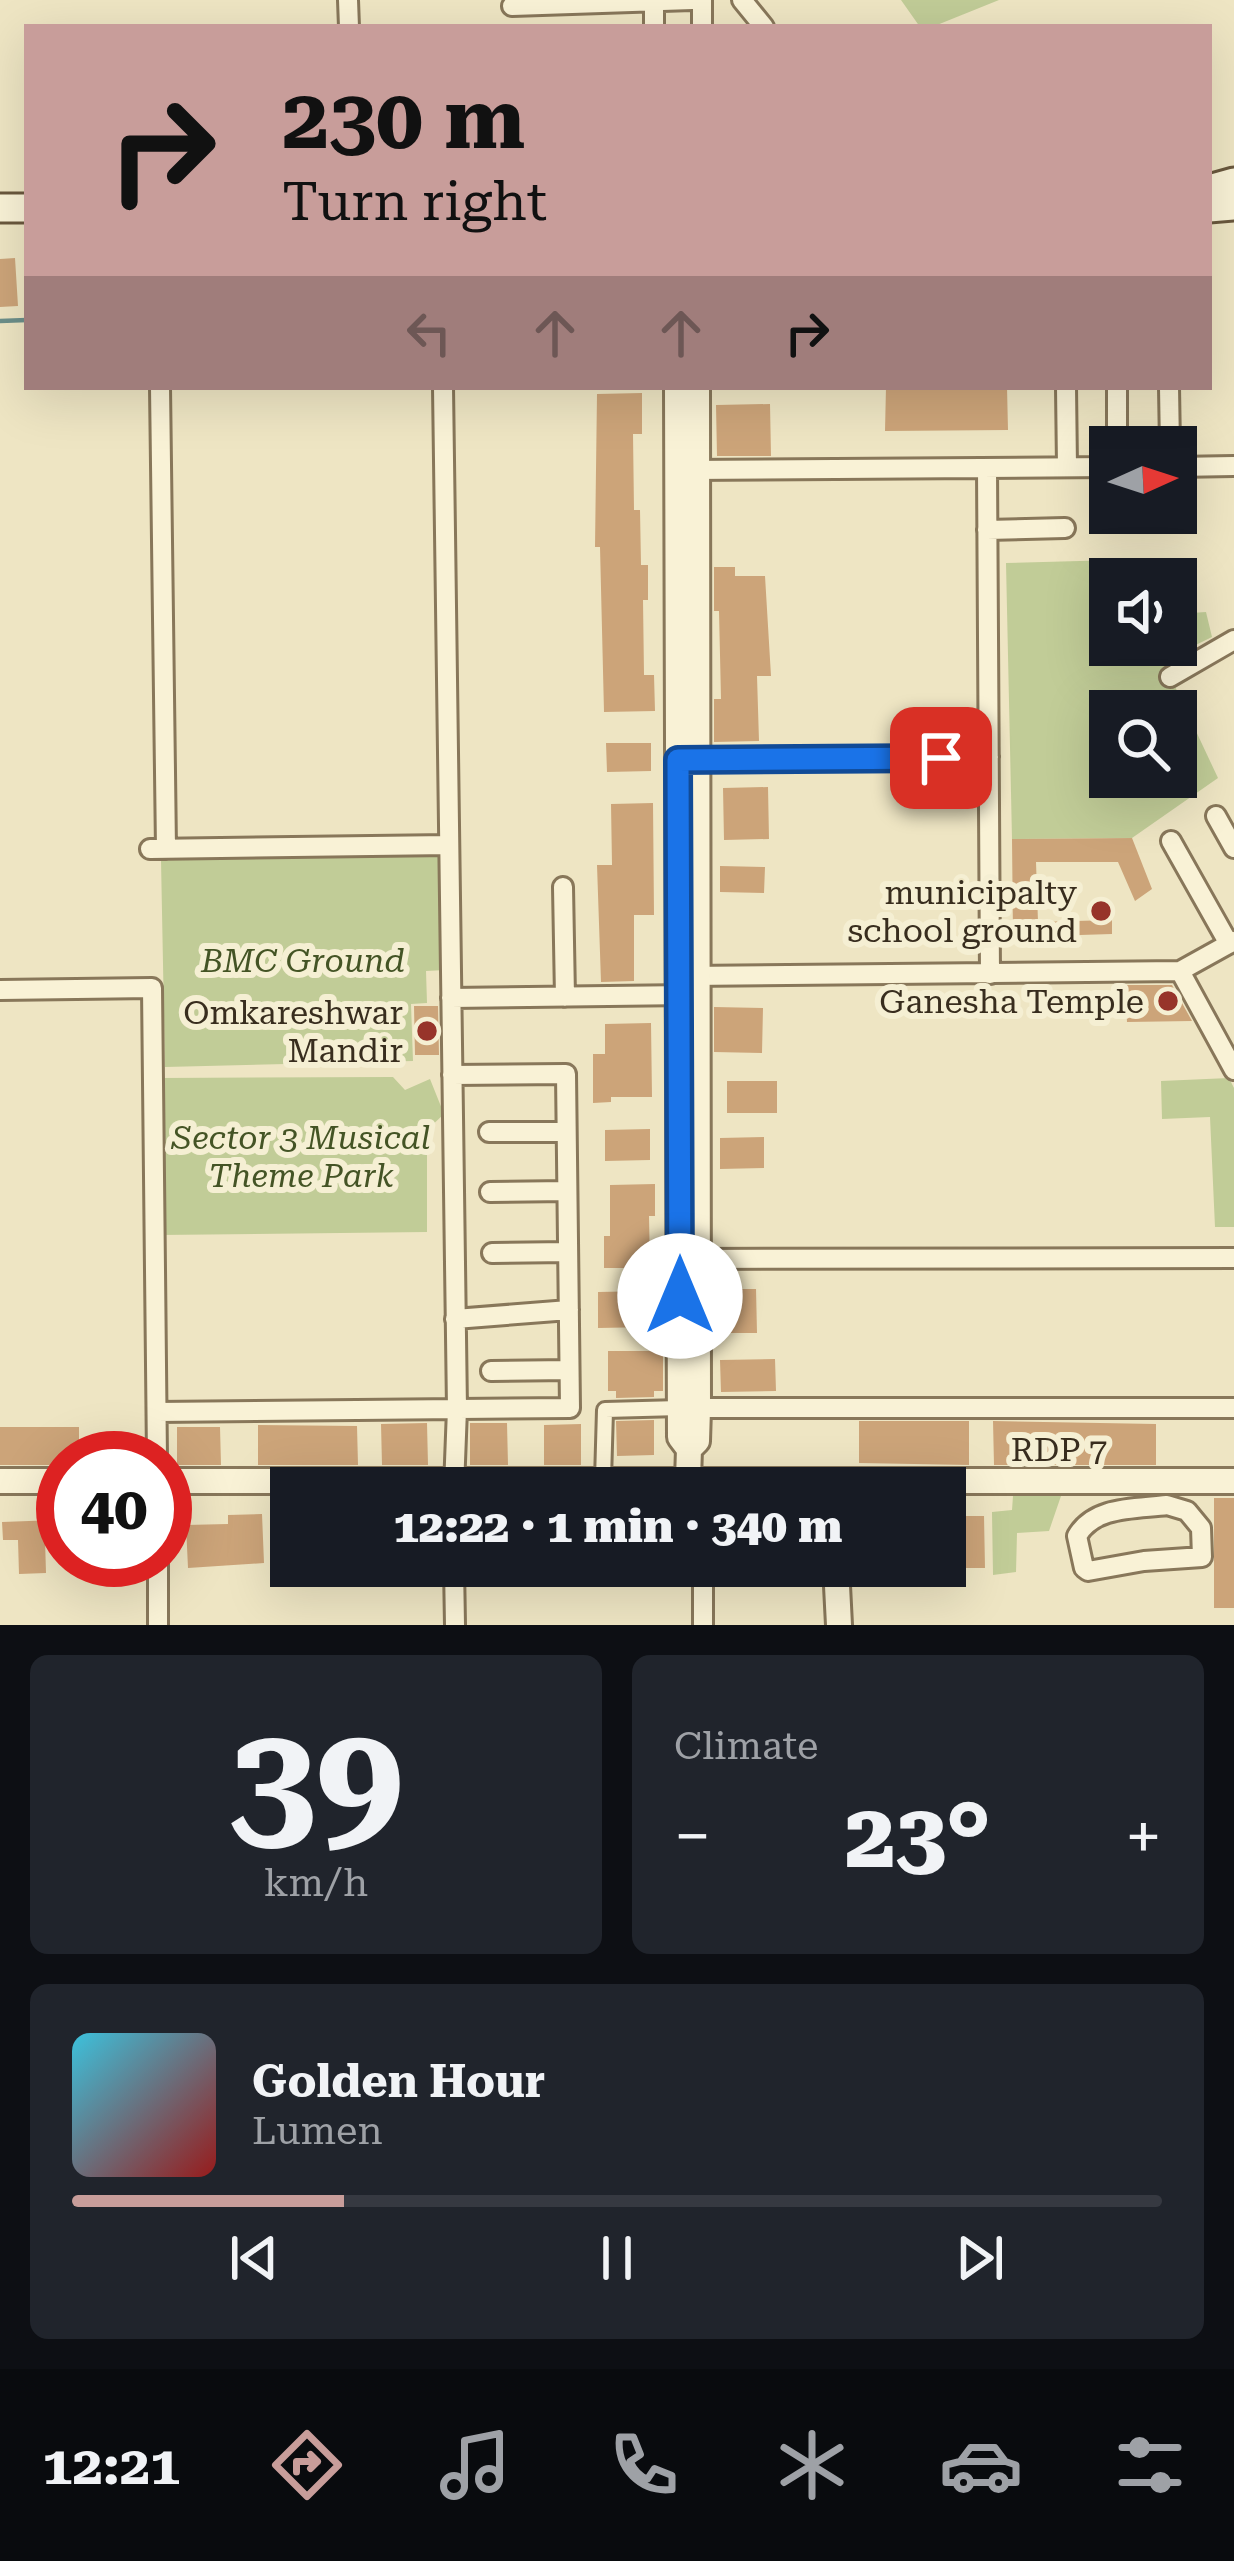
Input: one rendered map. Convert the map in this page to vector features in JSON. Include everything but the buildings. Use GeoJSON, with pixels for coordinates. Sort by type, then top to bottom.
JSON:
{"type":"FeatureCollection","features":[{"type":"Feature","properties":{"kind":"street"},"geometry":{"type":"LineString","coordinates":[[512,3],[692,0]]}},
{"type":"Feature","properties":{"kind":"street"},"geometry":{"type":"LineString","coordinates":[[742,0],[762,24]]}},
{"type":"Feature","properties":{"kind":"street"},"geometry":{"type":"LineString","coordinates":[[160,390],[158,849],[449,845]]}},
{"type":"Feature","properties":{"kind":"street"},"geometry":{"type":"LineString","coordinates":[[443,390],[455,1467]]}},
{"type":"Feature","properties":{"kind":"street"},"geometry":{"type":"LineString","coordinates":[[677,390],[687,470],[689,1408],[697,1441],[689,1449],[694,1467]]}},
{"type":"Feature","properties":{"kind":"street"},"geometry":{"type":"LineString","coordinates":[[687,470],[697,390]]}},
{"type":"Feature","properties":{"kind":"street"},"geometry":{"type":"LineString","coordinates":[[1066,390],[1067,467]]}},
{"type":"Feature","properties":{"kind":"street"},"geometry":{"type":"LineString","coordinates":[[1117,390],[1117,426]]}},
{"type":"Feature","properties":{"kind":"street"},"geometry":{"type":"LineString","coordinates":[[1169,390],[1170,426]]}},
{"type":"Feature","properties":{"kind":"street"},"geometry":{"type":"LineString","coordinates":[[1197,467],[1234,466]]}},
{"type":"Feature","properties":{"kind":"street"},"geometry":{"type":"LineString","coordinates":[[687,470],[1089,467]]}},
{"type":"Feature","properties":{"kind":"street"},"geometry":{"type":"LineString","coordinates":[[987,468],[991,974]]}},
{"type":"Feature","properties":{"kind":"street"},"geometry":{"type":"LineString","coordinates":[[987,530],[1065,528]]}},
{"type":"Feature","properties":{"kind":"street"},"geometry":{"type":"LineString","coordinates":[[1170,676],[1234,640]]}},
{"type":"Feature","properties":{"kind":"street"},"geometry":{"type":"LineString","coordinates":[[689,759],[989,758]]}},
{"type":"Feature","properties":{"kind":"street"},"geometry":{"type":"LineString","coordinates":[[1216,816],[1234,848]]}},
{"type":"Feature","properties":{"kind":"street"},"geometry":{"type":"LineString","coordinates":[[451,998],[565,997],[689,985],[1180,970],[1232,942],[1171,841]]}},
{"type":"Feature","properties":{"kind":"street"},"geometry":{"type":"LineString","coordinates":[[563,887],[565,997]]}},
{"type":"Feature","properties":{"kind":"street"},"geometry":{"type":"LineString","coordinates":[[1180,970],[1234,1070]]}},
{"type":"Feature","properties":{"kind":"street"},"geometry":{"type":"LineString","coordinates":[[0,990],[152,988],[157,1431]]}},
{"type":"Feature","properties":{"kind":"street"},"geometry":{"type":"LineString","coordinates":[[157,1412],[570,1408],[566,1074],[452,1076]]}},
{"type":"Feature","properties":{"kind":"street"},"geometry":{"type":"LineString","coordinates":[[490,1132],[566,1132]]}},
{"type":"Feature","properties":{"kind":"street"},"geometry":{"type":"LineString","coordinates":[[490,1192],[567,1191]]}},
{"type":"Feature","properties":{"kind":"street"},"geometry":{"type":"LineString","coordinates":[[492,1253],[568,1252]]}},
{"type":"Feature","properties":{"kind":"street"},"geometry":{"type":"LineString","coordinates":[[689,1259],[1234,1258]]}},
{"type":"Feature","properties":{"kind":"street"},"geometry":{"type":"LineString","coordinates":[[455,1319],[568,1310]]}},
{"type":"Feature","properties":{"kind":"street"},"geometry":{"type":"LineString","coordinates":[[491,1371],[569,1370]]}},
{"type":"Feature","properties":{"kind":"street"},"geometry":{"type":"LineString","coordinates":[[603,1467],[605,1409],[1234,1408]]}},
{"type":"Feature","properties":{"kind":"street"},"geometry":{"type":"LineString","coordinates":[[0,1481],[36,1481]]}},
{"type":"Feature","properties":{"kind":"street","name":"RDP 7"},"geometry":{"type":"LineString","coordinates":[[192,1481],[270,1482]]}},
{"type":"Feature","properties":{"kind":"street","name":"RDP 7"},"geometry":{"type":"LineString","coordinates":[[966,1484],[1103,1482],[1166,1493],[1234,1481]]}},
{"type":"Feature","properties":{"kind":"street"},"geometry":{"type":"LineString","coordinates":[[1103,1482],[1107,1512]]}},
{"type":"Feature","properties":{"kind":"street"},"geometry":{"type":"LineString","coordinates":[[1166,1493],[1201,1528],[1202,1557],[1088,1571],[1078,1550],[1079,1531],[1107,1512],[1166,1493]]}},
{"type":"Feature","properties":{"kind":"street"},"geometry":{"type":"LineString","coordinates":[[158,1587],[158,1625]]}},
{"type":"Feature","properties":{"kind":"street"},"geometry":{"type":"LineString","coordinates":[[454,1587],[455,1625]]}},
{"type":"Feature","properties":{"kind":"street"},"geometry":{"type":"LineString","coordinates":[[703,1587],[703,1625]]}},
{"type":"Feature","properties":{"kind":"street"},"geometry":{"type":"LineString","coordinates":[[837,1587],[838,1625]]}},
{"type":"Feature","properties":{"kind":"street"},"geometry":{"type":"LineString","coordinates":[[850,1587],[851,1625]]}},
{"type":"Feature","properties":{"kind":"green space"},"geometry":{"type":"Polygon","coordinates":[[[901,0],[999,0],[939,24],[918,24],[901,0]]]}},
{"type":"Feature","properties":{"kind":"green space"},"geometry":{"type":"Polygon","coordinates":[[[1089,561],[1089,666],[1165,666],[1177,690],[1089,690],[1089,798],[1189,798],[1132,838],[1012,839],[1006,563],[1089,561]]]}},
{"type":"Feature","properties":{"kind":"green space"},"geometry":{"type":"Polygon","coordinates":[[[1206,612],[1212,637],[1197,644],[1197,613],[1206,612]]]}},
{"type":"Feature","properties":{"kind":"green space"},"geometry":{"type":"Polygon","coordinates":[[[1197,733],[1218,778],[1197,793],[1197,733]]]}},
{"type":"Feature","properties":{"kind":"green space","name":"BMC Ground"},"geometry":{"type":"Polygon","coordinates":[[[442,854],[445,970],[426,971],[427,1003],[411,1004],[413,1061],[165,1067],[161,860],[442,854]]]}},
{"type":"Feature","properties":{"kind":"green space","name":"Sector 3 Musical Theme Park"},"geometry":{"type":"Polygon","coordinates":[[[393,1077],[405,1090],[430,1079],[444,1114],[427,1130],[427,1232],[159,1235],[161,1078],[393,1077]]]}},
{"type":"Feature","properties":{"kind":"green space"},"geometry":{"type":"Polygon","coordinates":[[[1229,1078],[1234,1088],[1234,1227],[1215,1227],[1210,1117],[1162,1119],[1161,1081],[1229,1078]]]}},
{"type":"Feature","properties":{"kind":"green space"},"geometry":{"type":"Polygon","coordinates":[[[1013,1496],[1061,1496],[1049,1531],[1017,1533],[1016,1572],[993,1575],[992,1512],[1012,1510],[1013,1496]]]}},
{"type":"Feature","properties":{"kind":"waterway"},"geometry":{"type":"LineString","coordinates":[[0,321],[24,320]]}},
{"type":"Feature","properties":{"kind":"place","name":"municipalty school ground"},"geometry":{"type":"Point","coordinates":[1101,911]}},
{"type":"Feature","properties":{"kind":"place","name":"Ganesha Temple"},"geometry":{"type":"Point","coordinates":[1168,1001]}},
{"type":"Feature","properties":{"kind":"place","name":"Omkareshwar Mandir"},"geometry":{"type":"Point","coordinates":[427,1031]}},
{"type":"Feature","properties":{"kind":"route"},"geometry":{"type":"LineString","coordinates":[[680,1296],[678,760],[941,758]]}}]}
